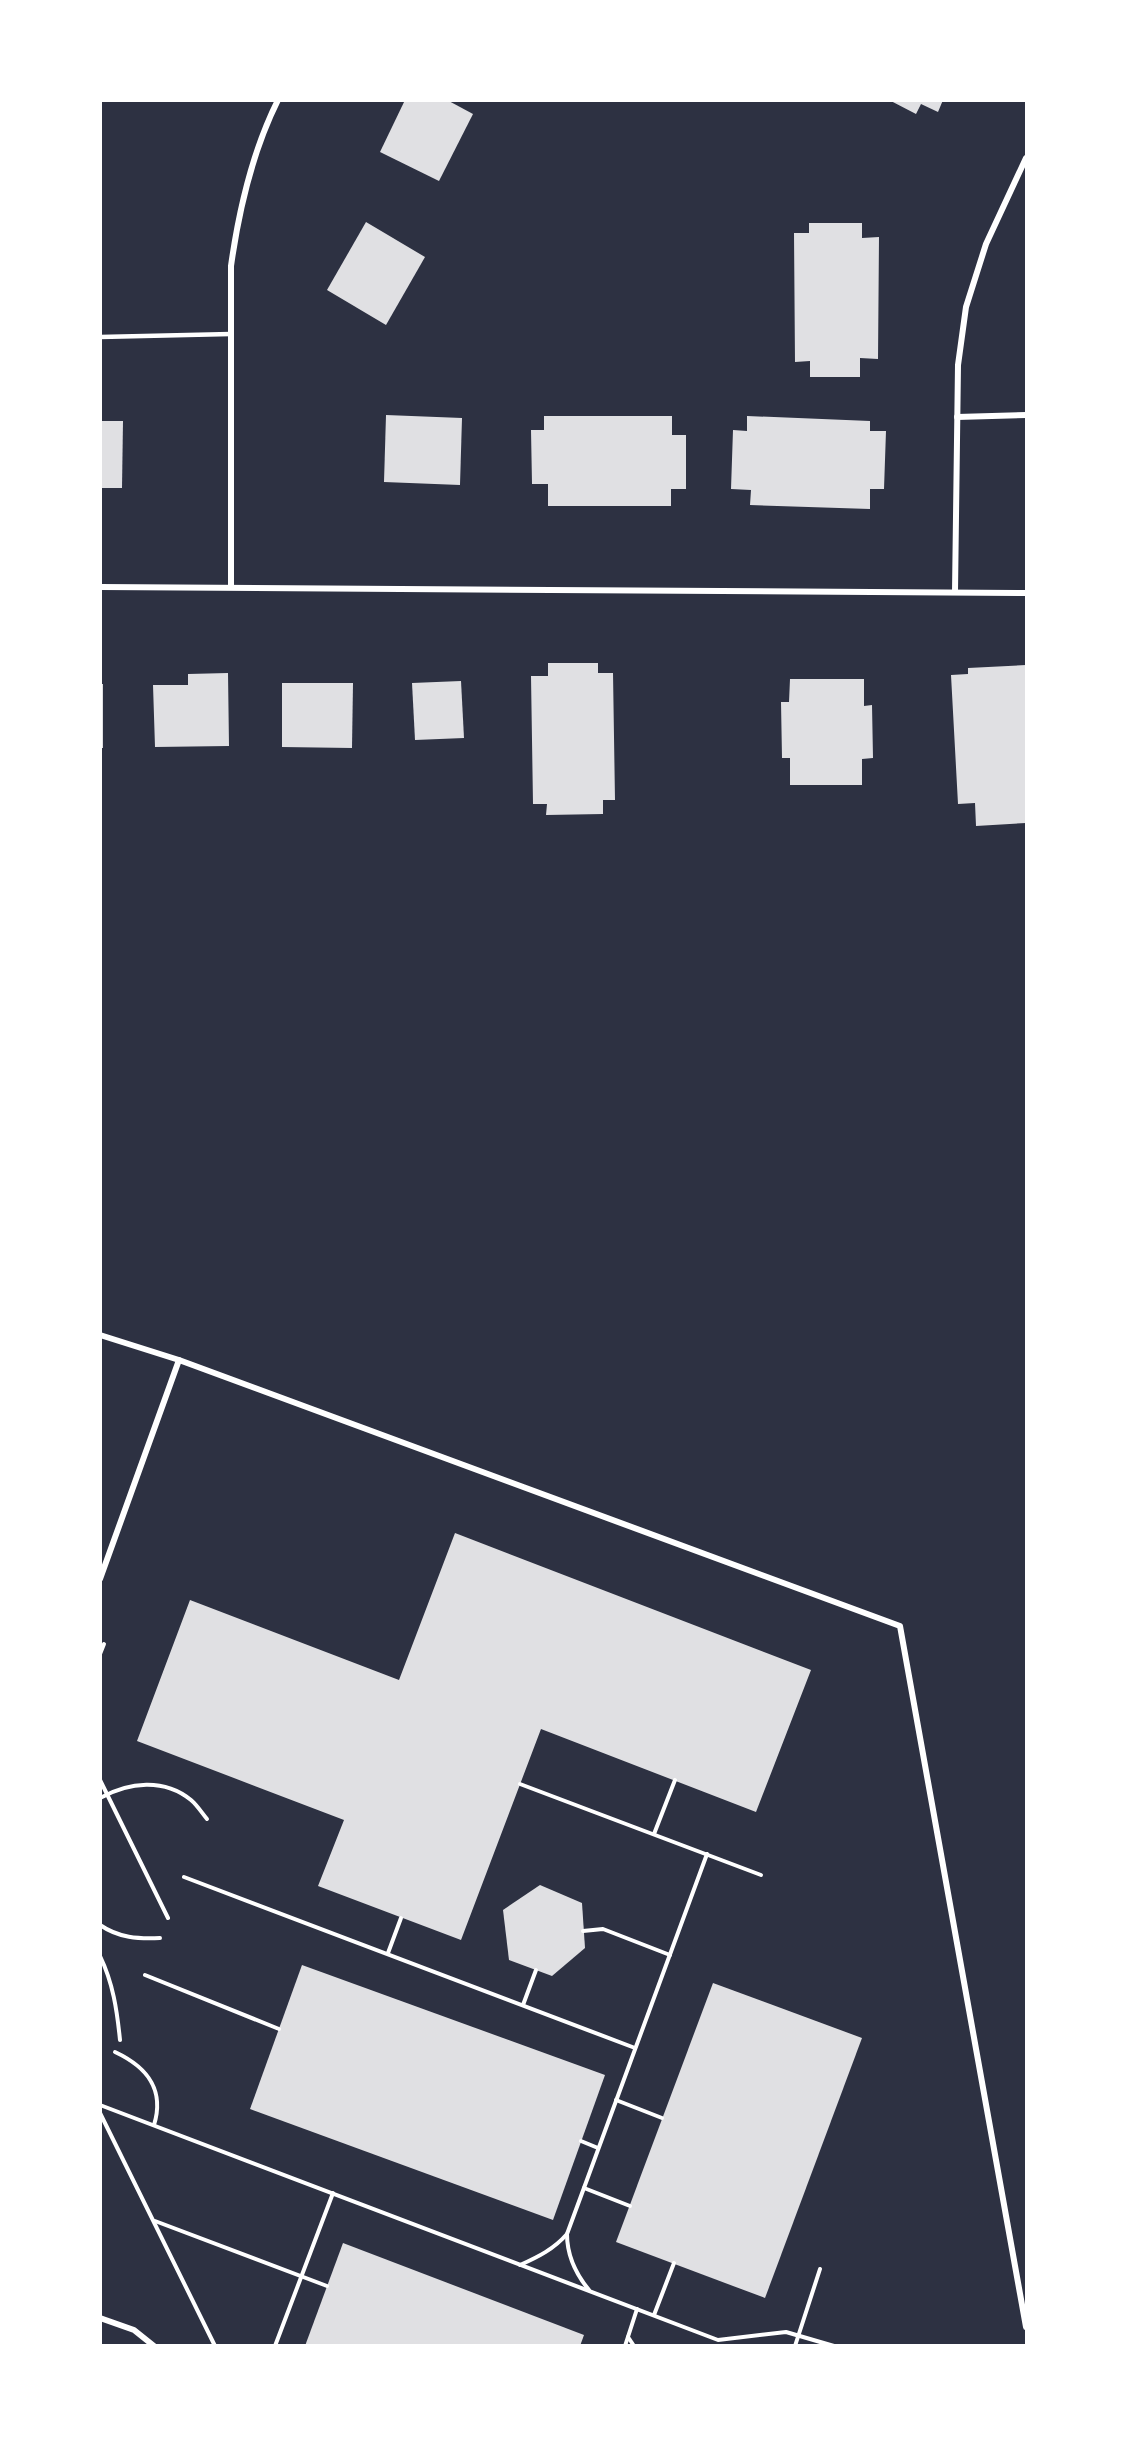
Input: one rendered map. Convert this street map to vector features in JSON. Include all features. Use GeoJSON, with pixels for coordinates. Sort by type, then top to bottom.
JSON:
{"type":"FeatureCollection","features":[{"type":"Feature","properties":{"kind":"street"},"geometry":{"type":"LineString","coordinates":[[231,587],[231,266],[239,215],[253,164],[278,100]]}},
{"type":"Feature","properties":{"kind":"street"},"geometry":{"type":"LineString","coordinates":[[956,592],[958,365],[966,307],[986,244],[1026,158]]}},
{"type":"Feature","properties":{"kind":"street"},"geometry":{"type":"LineString","coordinates":[[957,417],[1026,415]]}},
{"type":"Feature","properties":{"kind":"street"},"geometry":{"type":"LineString","coordinates":[[100,587],[1026,593]]}},
{"type":"Feature","properties":{"kind":"street"},"geometry":{"type":"LineString","coordinates":[[100,1335],[179,1360],[900,1626],[956,1925],[1026,2327]]}},
{"type":"Feature","properties":{"kind":"street"},"geometry":{"type":"LineString","coordinates":[[100,1579],[179,1360]]}},
{"type":"Feature","properties":{"kind":"street"},"geometry":{"type":"LineString","coordinates":[[100,2318],[134,2330],[154,2346]]}},
{"type":"Feature","properties":{"kind":"lane"},"geometry":{"type":"LineString","coordinates":[[100,338],[231,334]]}},
{"type":"Feature","properties":{"kind":"path"},"geometry":{"type":"LineString","coordinates":[[100,1648],[104,1644],[100,1654]]}},
{"type":"Feature","properties":{"kind":"path"},"geometry":{"type":"LineString","coordinates":[[100,1780],[168,1918]]}},
{"type":"Feature","properties":{"kind":"path"},"geometry":{"type":"LineString","coordinates":[[654,1834],[675,1780]]}},
{"type":"Feature","properties":{"kind":"path"},"geometry":{"type":"LineString","coordinates":[[100,1798],[117,1789],[143,1784],[168,1788],[191,1800],[207,1819]]}},
{"type":"Feature","properties":{"kind":"path"},"geometry":{"type":"LineString","coordinates":[[520,1784],[761,1875]]}},
{"type":"Feature","properties":{"kind":"path"},"geometry":{"type":"LineString","coordinates":[[520,2265],[560,2243],[567,2234],[707,1854]]}},
{"type":"Feature","properties":{"kind":"path"},"geometry":{"type":"LineString","coordinates":[[184,1877],[635,2048]]}},
{"type":"Feature","properties":{"kind":"path"},"geometry":{"type":"LineString","coordinates":[[388,1954],[401,1918]]}},
{"type":"Feature","properties":{"kind":"path"},"geometry":{"type":"LineString","coordinates":[[100,1925],[110,1932],[135,1939],[160,1938]]}},
{"type":"Feature","properties":{"kind":"path"},"geometry":{"type":"LineString","coordinates":[[583,1931],[603,1929],[670,1955]]}},
{"type":"Feature","properties":{"kind":"path"},"geometry":{"type":"LineString","coordinates":[[100,1956],[108,1972],[116,2004],[120,2040]]}},
{"type":"Feature","properties":{"kind":"path"},"geometry":{"type":"LineString","coordinates":[[522,2005],[536,1970]]}},
{"type":"Feature","properties":{"kind":"path"},"geometry":{"type":"LineString","coordinates":[[146,1975],[279,2029]]}},
{"type":"Feature","properties":{"kind":"path"},"geometry":{"type":"LineString","coordinates":[[115,2052],[130,2059],[144,2070],[152,2083],[158,2113],[154,2125]]}},
{"type":"Feature","properties":{"kind":"path"},"geometry":{"type":"LineString","coordinates":[[616,2100],[662,2118]]}},
{"type":"Feature","properties":{"kind":"path"},"geometry":{"type":"LineString","coordinates":[[100,2105],[718,2340],[786,2331],[834,2346]]}},
{"type":"Feature","properties":{"kind":"path"},"geometry":{"type":"LineString","coordinates":[[100,2113],[215,2346]]}},
{"type":"Feature","properties":{"kind":"path"},"geometry":{"type":"LineString","coordinates":[[581,2141],[598,2148]]}},
{"type":"Feature","properties":{"kind":"path"},"geometry":{"type":"LineString","coordinates":[[584,2188],[630,2206]]}},
{"type":"Feature","properties":{"kind":"path"},"geometry":{"type":"LineString","coordinates":[[275,2346],[333,2193]]}},
{"type":"Feature","properties":{"kind":"path"},"geometry":{"type":"LineString","coordinates":[[155,2222],[327,2286]]}},
{"type":"Feature","properties":{"kind":"path"},"geometry":{"type":"LineString","coordinates":[[567,2234],[567,2248],[571,2261],[590,2291]]}},
{"type":"Feature","properties":{"kind":"path"},"geometry":{"type":"LineString","coordinates":[[654,2315],[674,2263]]}},
{"type":"Feature","properties":{"kind":"path"},"geometry":{"type":"LineString","coordinates":[[795,2346],[820,2269]]}},
{"type":"Feature","properties":{"kind":"path"},"geometry":{"type":"LineString","coordinates":[[625,2346],[637,2309]]}},
{"type":"Feature","properties":{"kind":"path"},"geometry":{"type":"LineString","coordinates":[[628,2336],[634,2346]]}},
{"type":"Feature","properties":{"kind":"building"},"geometry":{"type":"Polygon","coordinates":[[[405,100],[447,100],[473,114],[439,181],[380,152],[405,100]]]}},
{"type":"Feature","properties":{"kind":"building"},"geometry":{"type":"Polygon","coordinates":[[[889,100],[943,100],[938,112],[921,104],[916,114],[889,100]]]}},
{"type":"Feature","properties":{"kind":"building"},"geometry":{"type":"Polygon","coordinates":[[[366,222],[425,257],[386,325],[327,290],[366,222]]]}},
{"type":"Feature","properties":{"kind":"building"},"geometry":{"type":"Polygon","coordinates":[[[809,223],[862,223],[862,238],[879,237],[878,359],[860,358],[860,377],[810,377],[810,361],[795,362],[794,233],[809,233],[809,223]]]}},
{"type":"Feature","properties":{"kind":"building"},"geometry":{"type":"Polygon","coordinates":[[[386,415],[462,418],[460,485],[384,482],[386,415]]]}},
{"type":"Feature","properties":{"kind":"building"},"geometry":{"type":"Polygon","coordinates":[[[544,416],[672,416],[672,435],[686,435],[686,489],[671,489],[671,506],[548,506],[548,484],[532,484],[531,430],[544,430],[544,416]]]}},
{"type":"Feature","properties":{"kind":"building"},"geometry":{"type":"Polygon","coordinates":[[[747,416],[870,421],[870,431],[886,431],[884,489],[870,489],[870,509],[750,505],[751,490],[731,489],[733,430],[747,431],[747,416]]]}},
{"type":"Feature","properties":{"kind":"building"},"geometry":{"type":"Polygon","coordinates":[[[100,421],[123,421],[122,488],[100,488],[100,421]]]}},
{"type":"Feature","properties":{"kind":"building"},"geometry":{"type":"Polygon","coordinates":[[[548,663],[598,663],[598,673],[613,673],[615,800],[603,800],[603,814],[546,815],[547,804],[533,804],[531,676],[548,676],[548,663]]]}},
{"type":"Feature","properties":{"kind":"building"},"geometry":{"type":"Polygon","coordinates":[[[1026,665],[1026,823],[976,826],[975,803],[958,804],[951,675],[968,674],[968,668],[1026,665]]]}},
{"type":"Feature","properties":{"kind":"building"},"geometry":{"type":"Polygon","coordinates":[[[228,673],[229,746],[155,747],[153,685],[188,685],[188,674],[228,673]]]}},
{"type":"Feature","properties":{"kind":"building"},"geometry":{"type":"Polygon","coordinates":[[[790,679],[864,679],[864,706],[872,705],[873,758],[862,759],[862,785],[790,785],[790,758],[782,758],[781,702],[789,702],[790,679]]]}},
{"type":"Feature","properties":{"kind":"building"},"geometry":{"type":"Polygon","coordinates":[[[461,681],[464,738],[415,740],[412,683],[461,681]]]}},
{"type":"Feature","properties":{"kind":"building"},"geometry":{"type":"Polygon","coordinates":[[[282,683],[353,683],[352,748],[282,747],[282,683]]]}},
{"type":"Feature","properties":{"kind":"building"},"geometry":{"type":"Polygon","coordinates":[[[100,684],[103,684],[103,748],[100,748],[100,684]]]}},
{"type":"Feature","properties":{"kind":"building"},"geometry":{"type":"Polygon","coordinates":[[[455,1533],[811,1670],[756,1812],[541,1729],[461,1940],[318,1886],[344,1820],[137,1741],[190,1600],[399,1680],[455,1533]]]}},
{"type":"Feature","properties":{"kind":"building"},"geometry":{"type":"Polygon","coordinates":[[[540,1885],[582,1903],[585,1948],[552,1976],[509,1960],[503,1910],[540,1885]]]}},
{"type":"Feature","properties":{"kind":"building"},"geometry":{"type":"Polygon","coordinates":[[[302,1965],[605,2075],[553,2220],[250,2109],[302,1965]]]}},
{"type":"Feature","properties":{"kind":"building"},"geometry":{"type":"Polygon","coordinates":[[[713,1983],[862,2038],[765,2298],[616,2242],[713,1983]]]}},
{"type":"Feature","properties":{"kind":"building"},"geometry":{"type":"Polygon","coordinates":[[[343,2243],[584,2335],[580,2346],[305,2346],[343,2243]]]}}]}
